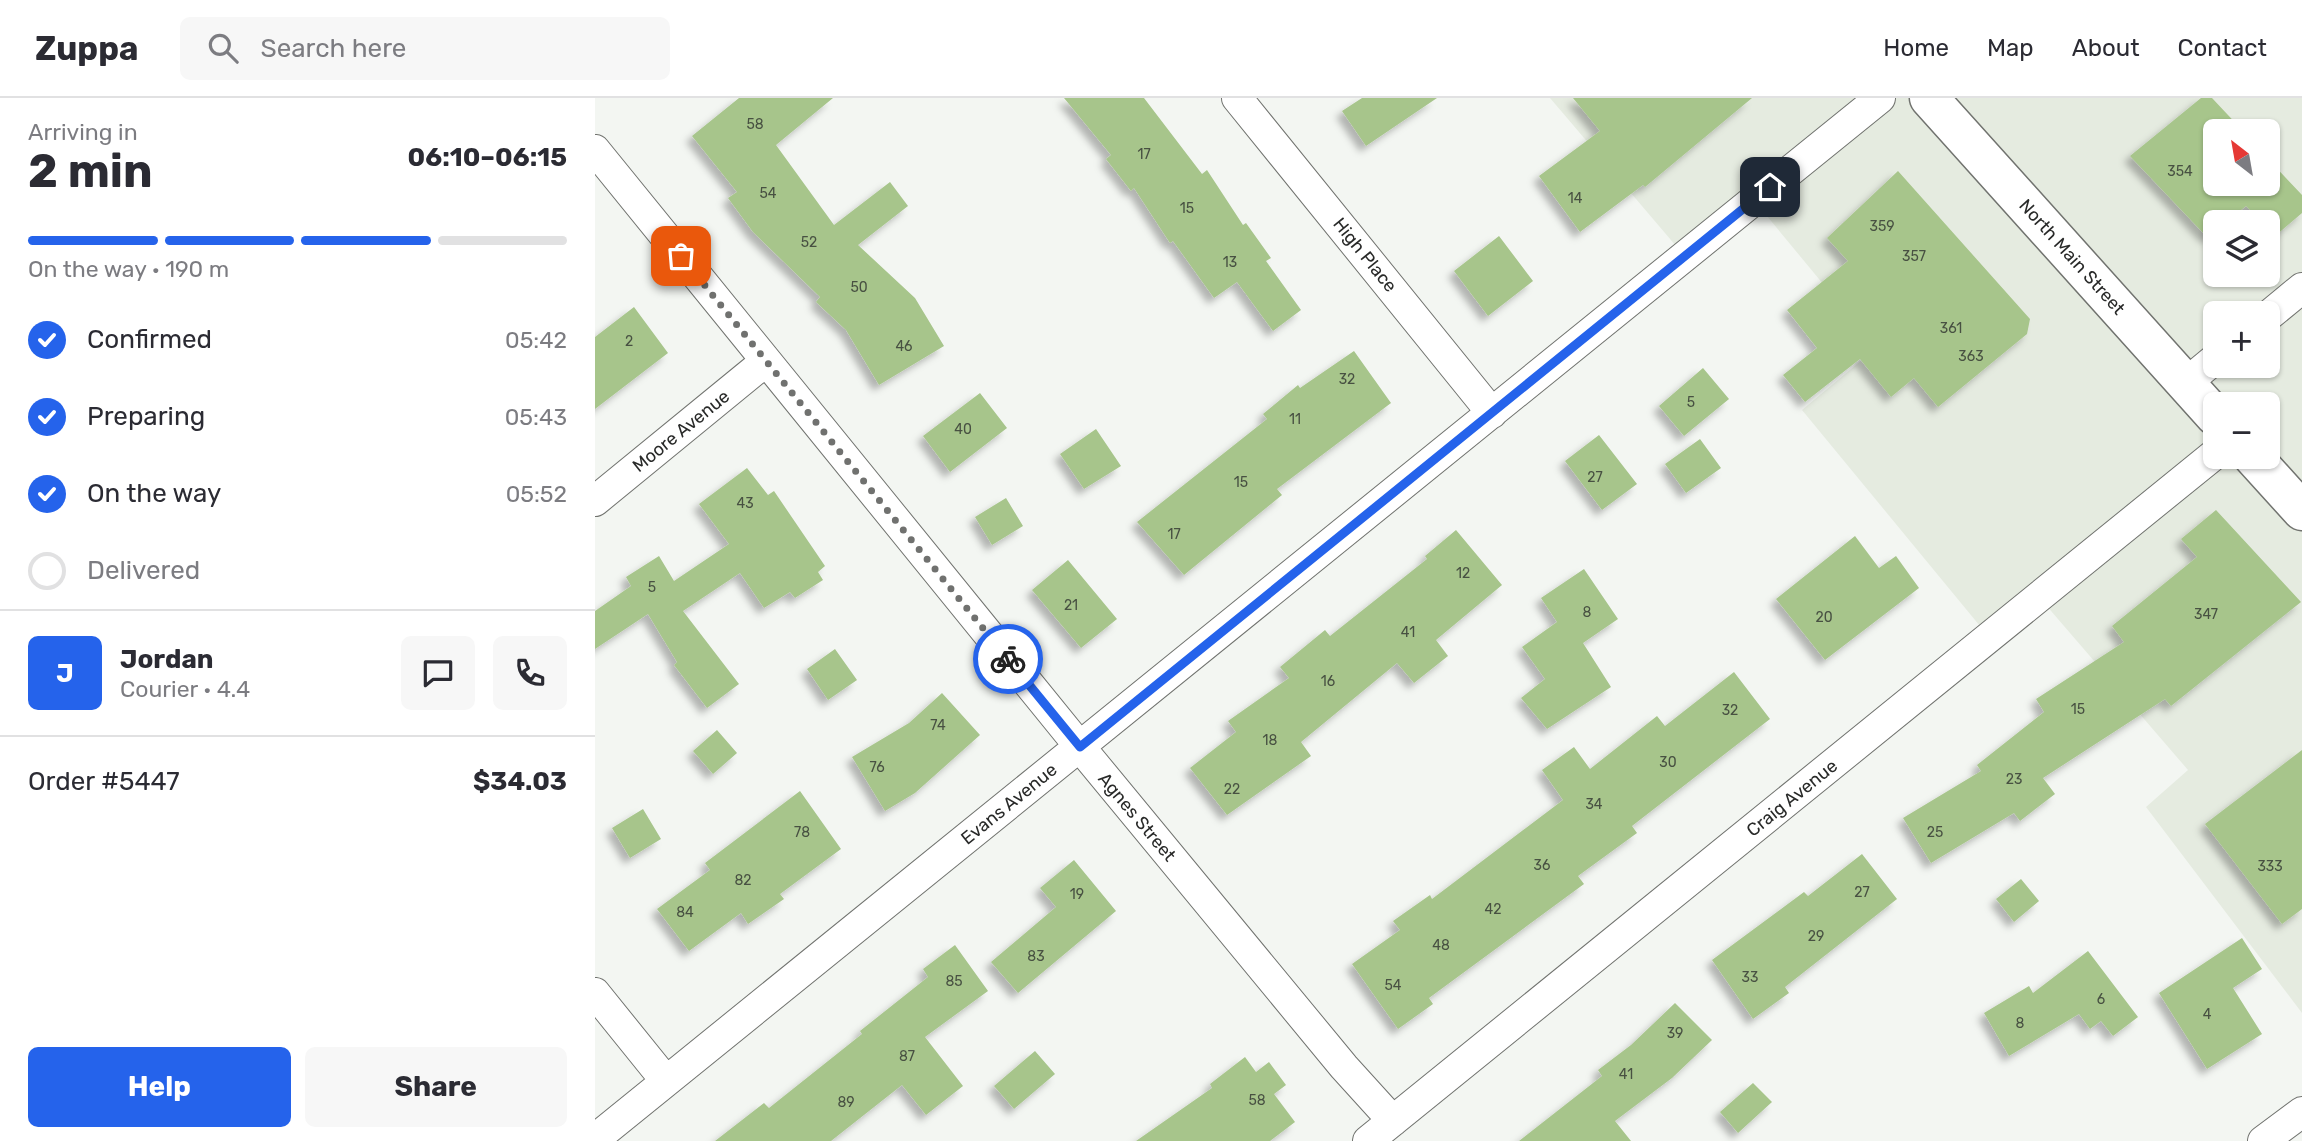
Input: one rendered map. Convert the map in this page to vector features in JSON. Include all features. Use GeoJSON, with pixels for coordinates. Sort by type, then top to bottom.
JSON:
{"type":"FeatureCollection","features":[{"type":"Feature","properties":{"kind":"main road","name":"North Main Street"},"geometry":{"type":"LineString","coordinates":[[1929,98],[2203,402]]}},
{"type":"Feature","properties":{"kind":"main road"},"geometry":{"type":"LineString","coordinates":[[2264,469],[2302,511]]}},
{"type":"Feature","properties":{"kind":"street","name":"High Place"},"geometry":{"type":"LineString","coordinates":[[1237,98],[1492,412]]}},
{"type":"Feature","properties":{"kind":"street","name":"Evans Avenue"},"geometry":{"type":"LineString","coordinates":[[595,1139],[1879,98]]}},
{"type":"Feature","properties":{"kind":"street","name":"Agnes Street"},"geometry":{"type":"LineString","coordinates":[[595,150],[1080,747],[1344,1068],[1393,1121]]}},
{"type":"Feature","properties":{"kind":"street"},"geometry":{"type":"LineString","coordinates":[[2280,306],[2302,288]]}},
{"type":"Feature","properties":{"kind":"street","name":"Moore Avenue"},"geometry":{"type":"LineString","coordinates":[[595,501],[767,361]]}},
{"type":"Feature","properties":{"kind":"street"},"geometry":{"type":"LineString","coordinates":[[2186,383],[2203,369]]}},
{"type":"Feature","properties":{"kind":"street","name":"Craig Avenue"},"geometry":{"type":"LineString","coordinates":[[1368,1141],[2203,464]]}},
{"type":"Feature","properties":{"kind":"street"},"geometry":{"type":"LineString","coordinates":[[595,993],[666,1081]]}},
{"type":"Feature","properties":{"kind":"street"},"geometry":{"type":"LineString","coordinates":[[2263,1141],[2302,1112]]}},
{"type":"Feature","properties":{"kind":"shaded area"},"geometry":{"type":"Polygon","coordinates":[[[1550,98],[2302,98],[2302,1013],[2146,807],[2188,770],[2039,597],[1989,637],[1802,410],[1876,348],[1752,198],[1682,253],[1550,98]]]}},
{"type":"Feature","properties":{"kind":"building"},"geometry":{"type":"Polygon","coordinates":[[[739,98],[833,98],[776,145],[834,225],[890,182],[908,206],[858,245],[915,298],[944,346],[879,385],[846,330],[816,302],[820,297],[753,232],[728,198],[737,192],[692,136],[739,98]]]}},
{"type":"Feature","properties":{"kind":"building"},"geometry":{"type":"Polygon","coordinates":[[[1064,98],[1144,98],[1202,174],[1207,170],[1243,225],[1246,223],[1271,258],[1266,261],[1301,310],[1273,331],[1237,282],[1214,298],[1173,241],[1170,243],[1134,188],[1131,191],[1106,159],[1111,155],[1064,98]]]}},
{"type":"Feature","properties":{"kind":"building"},"geometry":{"type":"Polygon","coordinates":[[[1362,98],[1437,98],[1366,146],[1342,111],[1362,98]]]}},
{"type":"Feature","properties":{"kind":"building"},"geometry":{"type":"Polygon","coordinates":[[[1573,98],[1752,98],[1645,187],[1643,185],[1580,232],[1539,176],[1600,131],[1573,98]]]}},
{"type":"Feature","properties":{"kind":"building"},"geometry":{"type":"Polygon","coordinates":[[[2201,98],[2212,98],[2232,119],[2203,119],[2203,196],[2280,196],[2280,172],[2302,195],[2302,213],[2280,232],[2280,210],[2250,210],[2246,206],[2241,210],[2203,210],[2203,233],[2130,156],[2201,98]]]}},
{"type":"Feature","properties":{"kind":"building"},"geometry":{"type":"Polygon","coordinates":[[[1898,171],[2030,319],[2027,334],[1938,407],[1914,378],[1891,397],[1860,359],[1805,402],[1783,375],[1817,348],[1787,310],[1848,261],[1827,238],[1898,171]]]}},
{"type":"Feature","properties":{"kind":"building"},"geometry":{"type":"Polygon","coordinates":[[[1499,236],[1533,281],[1488,316],[1454,271],[1499,236]]]}},
{"type":"Feature","properties":{"kind":"building"},"geometry":{"type":"Polygon","coordinates":[[[634,307],[668,353],[595,409],[595,337],[634,307]]]}},
{"type":"Feature","properties":{"kind":"building"},"geometry":{"type":"Polygon","coordinates":[[[1354,351],[1391,403],[1277,489],[1282,495],[1184,575],[1137,522],[1267,419],[1263,414],[1298,385],[1300,388],[1354,351]]]}},
{"type":"Feature","properties":{"kind":"building"},"geometry":{"type":"Polygon","coordinates":[[[1703,368],[1729,399],[1684,436],[1659,406],[1703,368]]]}},
{"type":"Feature","properties":{"kind":"building"},"geometry":{"type":"Polygon","coordinates":[[[980,393],[1007,428],[950,472],[923,436],[980,393]]]}},
{"type":"Feature","properties":{"kind":"building"},"geometry":{"type":"Polygon","coordinates":[[[1096,429],[1121,466],[1084,489],[1060,454],[1096,429]]]}},
{"type":"Feature","properties":{"kind":"building"},"geometry":{"type":"Polygon","coordinates":[[[1599,435],[1637,484],[1602,510],[1565,461],[1599,435]]]}},
{"type":"Feature","properties":{"kind":"building"},"geometry":{"type":"Polygon","coordinates":[[[1700,439],[1721,468],[1686,493],[1665,464],[1700,439]]]}},
{"type":"Feature","properties":{"kind":"building"},"geometry":{"type":"Polygon","coordinates":[[[747,468],[768,495],[774,491],[825,566],[818,572],[823,580],[795,598],[790,592],[764,608],[740,573],[683,611],[739,684],[707,708],[674,665],[677,662],[648,614],[595,649],[595,611],[631,586],[626,577],[659,556],[674,581],[729,544],[699,504],[747,468]]]}},
{"type":"Feature","properties":{"kind":"building"},"geometry":{"type":"Polygon","coordinates":[[[1006,498],[1023,526],[992,545],[975,517],[1006,498]]]}},
{"type":"Feature","properties":{"kind":"building"},"geometry":{"type":"Polygon","coordinates":[[[2216,510],[2301,602],[2171,706],[2165,699],[2043,778],[2055,794],[2020,821],[2014,813],[1931,863],[1903,818],[1981,771],[1977,765],[2044,712],[2036,699],[2124,642],[2112,626],[2197,557],[2181,539],[2216,510]]]}},
{"type":"Feature","properties":{"kind":"building"},"geometry":{"type":"Polygon","coordinates":[[[1456,530],[1502,585],[1436,640],[1448,656],[1414,683],[1397,663],[1301,742],[1311,756],[1227,815],[1190,768],[1236,732],[1228,721],[1289,678],[1280,667],[1325,630],[1330,636],[1427,559],[1425,556],[1456,530]]]}},
{"type":"Feature","properties":{"kind":"building"},"geometry":{"type":"Polygon","coordinates":[[[1855,536],[1879,568],[1896,556],[1919,588],[1825,660],[1776,599],[1855,536]]]}},
{"type":"Feature","properties":{"kind":"building"},"geometry":{"type":"Polygon","coordinates":[[[1068,560],[1117,619],[1081,648],[1032,590],[1068,560]]]}},
{"type":"Feature","properties":{"kind":"building"},"geometry":{"type":"Polygon","coordinates":[[[1584,569],[1618,619],[1583,643],[1611,687],[1547,729],[1521,698],[1545,679],[1522,647],[1557,622],[1541,598],[1584,569]]]}},
{"type":"Feature","properties":{"kind":"building"},"geometry":{"type":"Polygon","coordinates":[[[835,649],[857,680],[828,700],[807,669],[835,649]]]}},
{"type":"Feature","properties":{"kind":"building"},"geometry":{"type":"Polygon","coordinates":[[[1734,672],[1770,719],[1632,826],[1637,833],[1578,876],[1584,884],[1429,998],[1433,1004],[1398,1029],[1352,964],[1400,930],[1393,921],[1430,895],[1432,899],[1563,800],[1542,770],[1574,747],[1590,769],[1657,716],[1665,726],[1734,672]]]}},
{"type":"Feature","properties":{"kind":"building"},"geometry":{"type":"Polygon","coordinates":[[[942,693],[980,735],[915,793],[885,811],[852,757],[909,723],[942,693]]]}},
{"type":"Feature","properties":{"kind":"building"},"geometry":{"type":"Polygon","coordinates":[[[717,730],[737,753],[713,774],[693,751],[717,730]]]}},
{"type":"Feature","properties":{"kind":"building"},"geometry":{"type":"Polygon","coordinates":[[[2302,750],[2302,909],[2282,924],[2205,824],[2302,750]]]}},
{"type":"Feature","properties":{"kind":"building"},"geometry":{"type":"Polygon","coordinates":[[[800,791],[841,849],[780,894],[784,899],[748,924],[741,913],[689,951],[657,909],[710,870],[705,863],[800,791]]]}},
{"type":"Feature","properties":{"kind":"building"},"geometry":{"type":"Polygon","coordinates":[[[643,809],[661,839],[630,858],[612,828],[643,809]]]}},
{"type":"Feature","properties":{"kind":"building"},"geometry":{"type":"Polygon","coordinates":[[[1862,854],[1897,899],[1785,987],[1789,993],[1753,1019],[1712,960],[1804,892],[1808,896],[1862,854]]]}},
{"type":"Feature","properties":{"kind":"building"},"geometry":{"type":"Polygon","coordinates":[[[1074,860],[1116,911],[1018,993],[991,962],[1056,907],[1040,888],[1074,860]]]}},
{"type":"Feature","properties":{"kind":"building"},"geometry":{"type":"Polygon","coordinates":[[[2021,879],[2039,901],[2014,922],[1996,899],[2021,879]]]}},
{"type":"Feature","properties":{"kind":"building"},"geometry":{"type":"Polygon","coordinates":[[[2242,938],[2262,969],[2233,988],[2262,1034],[2207,1069],[2159,993],[2242,938]]]}},
{"type":"Feature","properties":{"kind":"building"},"geometry":{"type":"Polygon","coordinates":[[[955,945],[988,991],[925,1037],[963,1086],[926,1115],[902,1085],[831,1141],[715,1141],[764,1103],[769,1108],[862,1034],[860,1031],[928,977],[923,969],[955,945]]]}},
{"type":"Feature","properties":{"kind":"building"},"geometry":{"type":"Polygon","coordinates":[[[2088,951],[2138,1017],[2113,1036],[2101,1021],[2090,1029],[2079,1014],[2009,1056],[1984,1013],[2029,986],[2033,993],[2088,951]]]}},
{"type":"Feature","properties":{"kind":"building"},"geometry":{"type":"Polygon","coordinates":[[[1675,1003],[1712,1040],[1672,1078],[1615,1121],[1631,1141],[1519,1141],[1602,1076],[1598,1070],[1631,1045],[1675,1003]]]}},
{"type":"Feature","properties":{"kind":"building"},"geometry":{"type":"Polygon","coordinates":[[[1035,1051],[1055,1074],[1014,1109],[994,1086],[1035,1051]]]}},
{"type":"Feature","properties":{"kind":"building"},"geometry":{"type":"Polygon","coordinates":[[[1245,1057],[1256,1072],[1269,1062],[1286,1085],[1274,1094],[1295,1122],[1270,1141],[1136,1141],[1212,1088],[1210,1084],[1245,1057]]]}},
{"type":"Feature","properties":{"kind":"building"},"geometry":{"type":"Polygon","coordinates":[[[1753,1083],[1772,1102],[1738,1133],[1720,1112],[1753,1083]]]}},
{"type":"Feature","properties":{"kind":"way so far"},"geometry":{"type":"LineString","coordinates":[[681,256],[1008,659]]}},
{"type":"Feature","properties":{"kind":"route"},"geometry":{"type":"LineString","coordinates":[[1008,659],[1080,747],[1770,187]]}}]}
